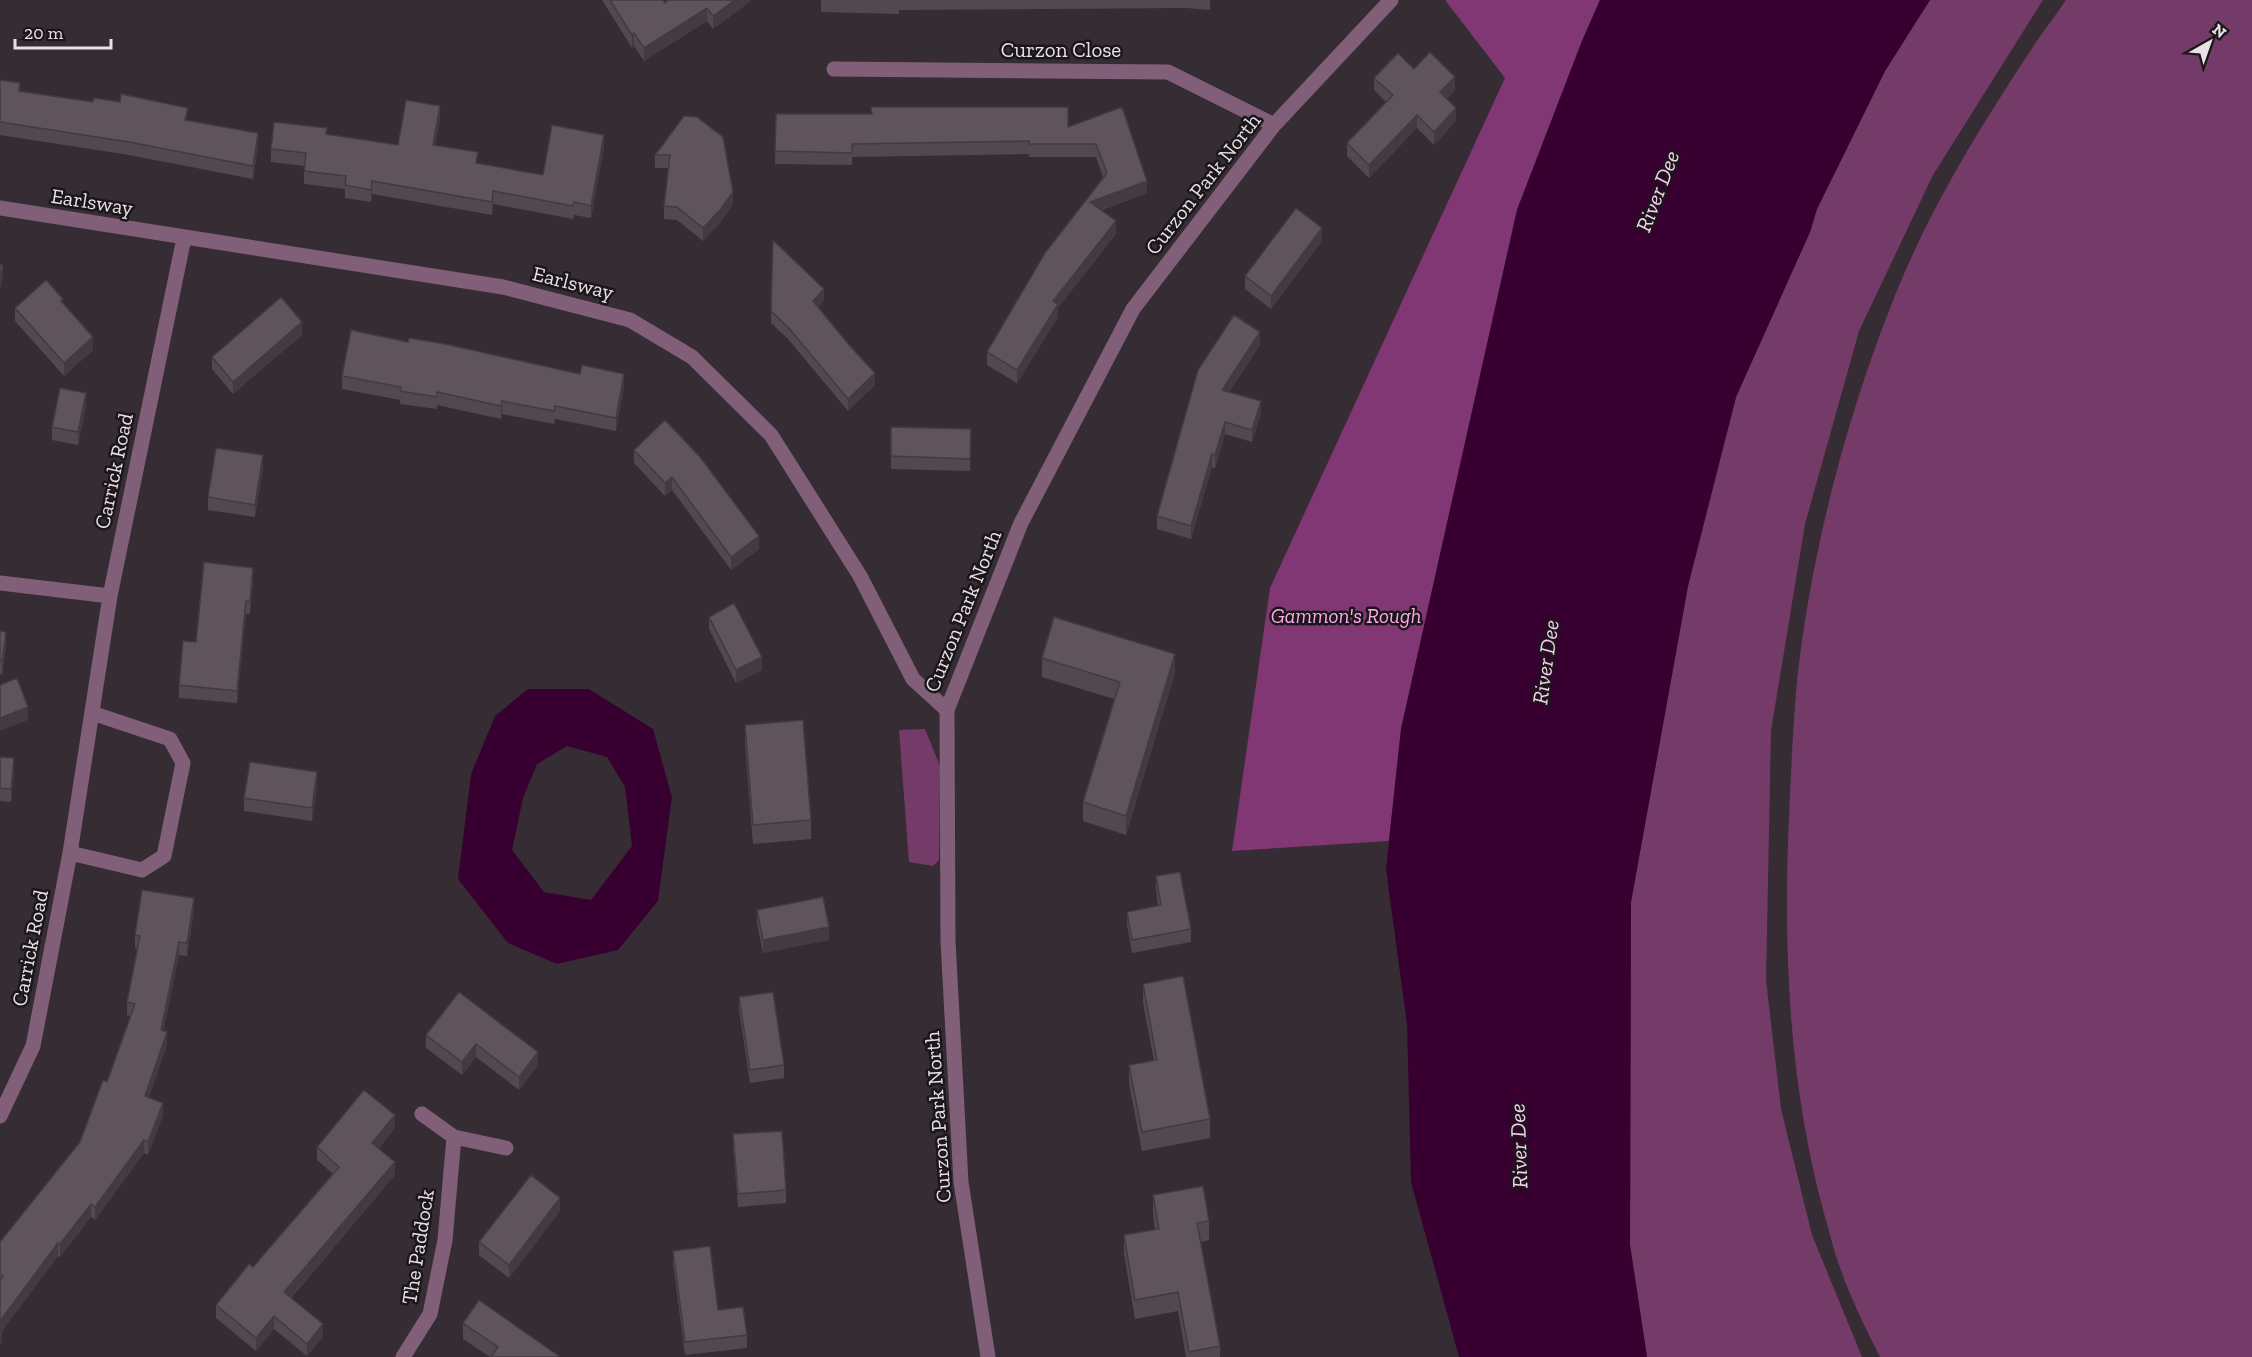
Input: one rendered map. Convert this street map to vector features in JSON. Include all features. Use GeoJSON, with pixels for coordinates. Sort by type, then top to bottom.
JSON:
{"type":"FeatureCollection","features":[{"type":"Feature","properties":{"kind":"street","name":"Curzon Park North"},"geometry":{"type":"LineString","coordinates":[[988,1357],[961,1182],[948,941],[946,710],[1021,523],[1133,309],[1275,125],[1391,0]]}},
{"type":"Feature","properties":{"kind":"street","name":"Curzon Close"},"geometry":{"type":"LineString","coordinates":[[834,69],[1168,72],[1275,125]]}},
{"type":"Feature","properties":{"kind":"street","name":"Earlsway"},"geometry":{"type":"LineString","coordinates":[[0,208],[503,287],[630,320],[692,357],[771,435],[860,576],[913,679],[946,710]]}},
{"type":"Feature","properties":{"kind":"street","name":"Carrick Road"},"geometry":{"type":"LineString","coordinates":[[0,1116],[33,1046],[70,853],[110,596],[184,238]]}},
{"type":"Feature","properties":{"kind":"street"},"geometry":{"type":"LineString","coordinates":[[0,583],[110,596]]}},
{"type":"Feature","properties":{"kind":"street"},"geometry":{"type":"LineString","coordinates":[[70,853],[142,870],[164,856],[183,763],[170,739],[92,713]]}},
{"type":"Feature","properties":{"kind":"street"},"geometry":{"type":"LineString","coordinates":[[422,1114],[454,1137],[506,1148]]}},
{"type":"Feature","properties":{"kind":"street","name":"The Paddock"},"geometry":{"type":"LineString","coordinates":[[403,1357],[430,1314],[445,1240],[454,1137]]}},
{"type":"Feature","properties":{"kind":"shaded area"},"geometry":{"type":"Polygon","coordinates":[[[1930,0],[2043,0],[1933,175],[1859,331],[1805,524],[1771,731],[1766,980],[1781,1109],[1812,1235],[1862,1357],[1647,1357],[1630,1245],[1631,902],[1688,586],[1736,397],[1810,232],[1817,209],[1885,71],[1930,0]]]}},
{"type":"Feature","properties":{"kind":"shaded area"},"geometry":{"type":"Polygon","coordinates":[[[2066,0],[2252,0],[2252,1357],[1880,1357],[1843,1277],[1835,1253],[1813,1168],[1796,1069],[1788,969],[1787,868],[1794,715],[1803,633],[1821,535],[1846,438],[1877,344],[1907,266],[1955,172],[2010,82],[2066,0]]]}},
{"type":"Feature","properties":{"kind":"shaded area"},"geometry":{"type":"Polygon","coordinates":[[[925,729],[940,766],[939,860],[933,866],[909,862],[899,730],[925,729]]]}},
{"type":"Feature","properties":{"kind":"green space","name":"Gammon's Rough"},"geometry":{"type":"Polygon","coordinates":[[[1445,0],[1600,0],[1517,210],[1401,729],[1389,841],[1232,851],[1270,588],[1505,78],[1445,0]]]}},
{"type":"Feature","properties":{"kind":"water","name":"River Dee"},"geometry":{"type":"Polygon","coordinates":[[[1600,0],[1930,0],[1885,71],[1817,209],[1810,232],[1736,397],[1688,586],[1631,902],[1630,1245],[1647,1357],[1459,1357],[1411,1182],[1407,1025],[1386,869],[1401,729],[1517,210],[1600,0]]]}},
{"type":"Feature","properties":{"kind":"water"},"geometry":{"type":"Polygon","coordinates":[[[528,689],[589,689],[653,729],[672,797],[658,901],[618,950],[557,964],[508,943],[458,879],[471,774],[495,716],[528,689]],[[567,746],[537,764],[523,798],[512,850],[544,892],[591,900],[632,846],[625,787],[607,757],[567,746]]]}},
{"type":"Feature","properties":{"kind":"building"},"geometry":{"type":"Polygon","coordinates":[[[610,0],[663,0],[665,3],[668,0],[735,0],[713,16],[707,8],[644,48],[634,33],[632,35],[610,0]]]}},
{"type":"Feature","properties":{"kind":"building"},"geometry":{"type":"Polygon","coordinates":[[[1430,52],[1455,77],[1440,92],[1456,108],[1434,132],[1417,115],[1369,165],[1347,143],[1393,95],[1374,78],[1398,53],[1414,69],[1430,52]]]}},
{"type":"Feature","properties":{"kind":"building"},"geometry":{"type":"Polygon","coordinates":[[[0,80],[20,83],[19,91],[93,102],[94,98],[120,102],[121,94],[188,108],[185,120],[258,133],[253,166],[129,142],[0,122],[0,80]]]}},
{"type":"Feature","properties":{"kind":"building"},"geometry":{"type":"Polygon","coordinates":[[[406,100],[440,106],[433,145],[478,152],[476,163],[543,175],[552,125],[604,135],[591,206],[574,202],[573,206],[493,191],[492,202],[372,181],[371,190],[345,185],[346,176],[304,171],[306,153],[271,149],[274,122],[327,128],[326,134],[398,145],[406,100]]]}},
{"type":"Feature","properties":{"kind":"building"},"geometry":{"type":"Polygon","coordinates":[[[871,107],[1068,107],[1068,127],[1122,107],[1147,181],[1090,202],[1116,221],[1053,301],[1058,304],[1017,370],[987,352],[1045,253],[1107,173],[1096,144],[1029,144],[1029,141],[852,144],[852,153],[775,151],[776,114],[872,114],[871,107]]]}},
{"type":"Feature","properties":{"kind":"building"},"geometry":{"type":"Polygon","coordinates":[[[684,116],[697,117],[723,137],[733,192],[703,228],[677,207],[664,206],[670,155],[655,155],[684,116]]]}},
{"type":"Feature","properties":{"kind":"building"},"geometry":{"type":"Polygon","coordinates":[[[1296,208],[1322,228],[1271,296],[1245,276],[1296,208]]]}},
{"type":"Feature","properties":{"kind":"building"},"geometry":{"type":"Polygon","coordinates":[[[773,240],[824,289],[813,301],[875,373],[848,399],[788,327],[771,311],[773,240]]]}},
{"type":"Feature","properties":{"kind":"building"},"geometry":{"type":"Polygon","coordinates":[[[0,264],[3,265],[0,281],[0,264]]]}},
{"type":"Feature","properties":{"kind":"building"},"geometry":{"type":"Polygon","coordinates":[[[46,280],[93,337],[64,363],[15,308],[46,280]]]}},
{"type":"Feature","properties":{"kind":"building"},"geometry":{"type":"Polygon","coordinates":[[[281,297],[302,322],[233,382],[212,357],[281,297]]]}},
{"type":"Feature","properties":{"kind":"building"},"geometry":{"type":"Polygon","coordinates":[[[1234,315],[1260,332],[1222,390],[1261,401],[1252,430],[1225,422],[1215,455],[1212,454],[1191,526],[1157,516],[1198,370],[1234,315]]]}},
{"type":"Feature","properties":{"kind":"building"},"geometry":{"type":"Polygon","coordinates":[[[351,330],[408,342],[409,338],[445,344],[580,374],[582,365],[624,374],[616,418],[555,406],[554,411],[502,401],[501,406],[437,392],[437,397],[400,391],[401,387],[342,376],[351,330]]]}},
{"type":"Feature","properties":{"kind":"building"},"geometry":{"type":"Polygon","coordinates":[[[60,388],[86,393],[78,432],[52,427],[60,388]]]}},
{"type":"Feature","properties":{"kind":"building"},"geometry":{"type":"Polygon","coordinates":[[[665,420],[700,457],[759,536],[731,557],[672,477],[665,483],[634,450],[665,420]]]}},
{"type":"Feature","properties":{"kind":"building"},"geometry":{"type":"Polygon","coordinates":[[[891,427],[971,429],[970,459],[891,456],[891,427]]]}},
{"type":"Feature","properties":{"kind":"building"},"geometry":{"type":"Polygon","coordinates":[[[216,448],[263,455],[255,505],[208,497],[216,448]]]}},
{"type":"Feature","properties":{"kind":"building"},"geometry":{"type":"Polygon","coordinates":[[[204,562],[253,568],[250,601],[246,601],[237,691],[179,685],[183,641],[196,642],[204,562]]]}},
{"type":"Feature","properties":{"kind":"building"},"geometry":{"type":"Polygon","coordinates":[[[734,603],[762,657],[736,670],[709,617],[734,603]]]}},
{"type":"Feature","properties":{"kind":"building"},"geometry":{"type":"Polygon","coordinates":[[[1054,617],[1175,654],[1126,816],[1083,802],[1120,682],[1042,658],[1054,617]]]}},
{"type":"Feature","properties":{"kind":"building"},"geometry":{"type":"Polygon","coordinates":[[[0,631],[6,632],[2,662],[0,661],[0,631]]]}},
{"type":"Feature","properties":{"kind":"building"},"geometry":{"type":"Polygon","coordinates":[[[17,678],[28,707],[0,718],[0,685],[17,678]]]}},
{"type":"Feature","properties":{"kind":"building"},"geometry":{"type":"Polygon","coordinates":[[[803,720],[811,820],[753,825],[745,725],[803,720]]]}},
{"type":"Feature","properties":{"kind":"building"},"geometry":{"type":"Polygon","coordinates":[[[0,757],[14,758],[11,789],[0,788],[0,757]]]}},
{"type":"Feature","properties":{"kind":"building"},"geometry":{"type":"Polygon","coordinates":[[[250,762],[317,772],[312,808],[244,798],[250,762]]]}},
{"type":"Feature","properties":{"kind":"building"},"geometry":{"type":"Polygon","coordinates":[[[1180,872],[1191,929],[1132,940],[1127,912],[1161,905],[1156,876],[1180,872]]]}},
{"type":"Feature","properties":{"kind":"building"},"geometry":{"type":"Polygon","coordinates":[[[142,890],[194,898],[187,943],[179,942],[161,1030],[167,1032],[145,1096],[163,1103],[148,1142],[144,1140],[95,1207],[91,1204],[60,1244],[58,1243],[0,1321],[0,1280],[3,1276],[0,1274],[0,1242],[80,1142],[103,1080],[107,1082],[135,1004],[127,1002],[140,936],[135,935],[142,890]]]}},
{"type":"Feature","properties":{"kind":"building"},"geometry":{"type":"Polygon","coordinates":[[[823,897],[829,927],[763,940],[757,910],[823,897]]]}},
{"type":"Feature","properties":{"kind":"building"},"geometry":{"type":"Polygon","coordinates":[[[1183,976],[1210,1119],[1142,1132],[1129,1065],[1157,1060],[1143,984],[1183,976]]]}},
{"type":"Feature","properties":{"kind":"building"},"geometry":{"type":"Polygon","coordinates":[[[459,992],[538,1052],[519,1077],[476,1044],[462,1062],[426,1035],[459,992]]]}},
{"type":"Feature","properties":{"kind":"building"},"geometry":{"type":"Polygon","coordinates":[[[773,992],[784,1065],[750,1070],[739,997],[773,992]]]}},
{"type":"Feature","properties":{"kind":"building"},"geometry":{"type":"Polygon","coordinates":[[[364,1090],[395,1115],[372,1143],[395,1162],[284,1292],[323,1324],[307,1344],[274,1316],[256,1338],[216,1305],[249,1264],[253,1267],[339,1167],[317,1147],[364,1090]]]}},
{"type":"Feature","properties":{"kind":"building"},"geometry":{"type":"Polygon","coordinates":[[[782,1131],[786,1190],[738,1194],[733,1134],[782,1131]]]}},
{"type":"Feature","properties":{"kind":"building"},"geometry":{"type":"Polygon","coordinates":[[[531,1175],[560,1198],[509,1265],[479,1242],[531,1175]]]}},
{"type":"Feature","properties":{"kind":"building"},"geometry":{"type":"Polygon","coordinates":[[[1203,1186],[1209,1221],[1197,1223],[1220,1346],[1189,1352],[1178,1292],[1135,1300],[1124,1235],[1159,1229],[1153,1195],[1203,1186]]]}},
{"type":"Feature","properties":{"kind":"building"},"geometry":{"type":"Polygon","coordinates":[[[710,1246],[718,1310],[743,1307],[747,1335],[685,1342],[673,1251],[710,1246]]]}},
{"type":"Feature","properties":{"kind":"building"},"geometry":{"type":"Polygon","coordinates":[[[479,1300],[559,1356],[491,1357],[498,1347],[463,1323],[479,1300]]]}}]}
